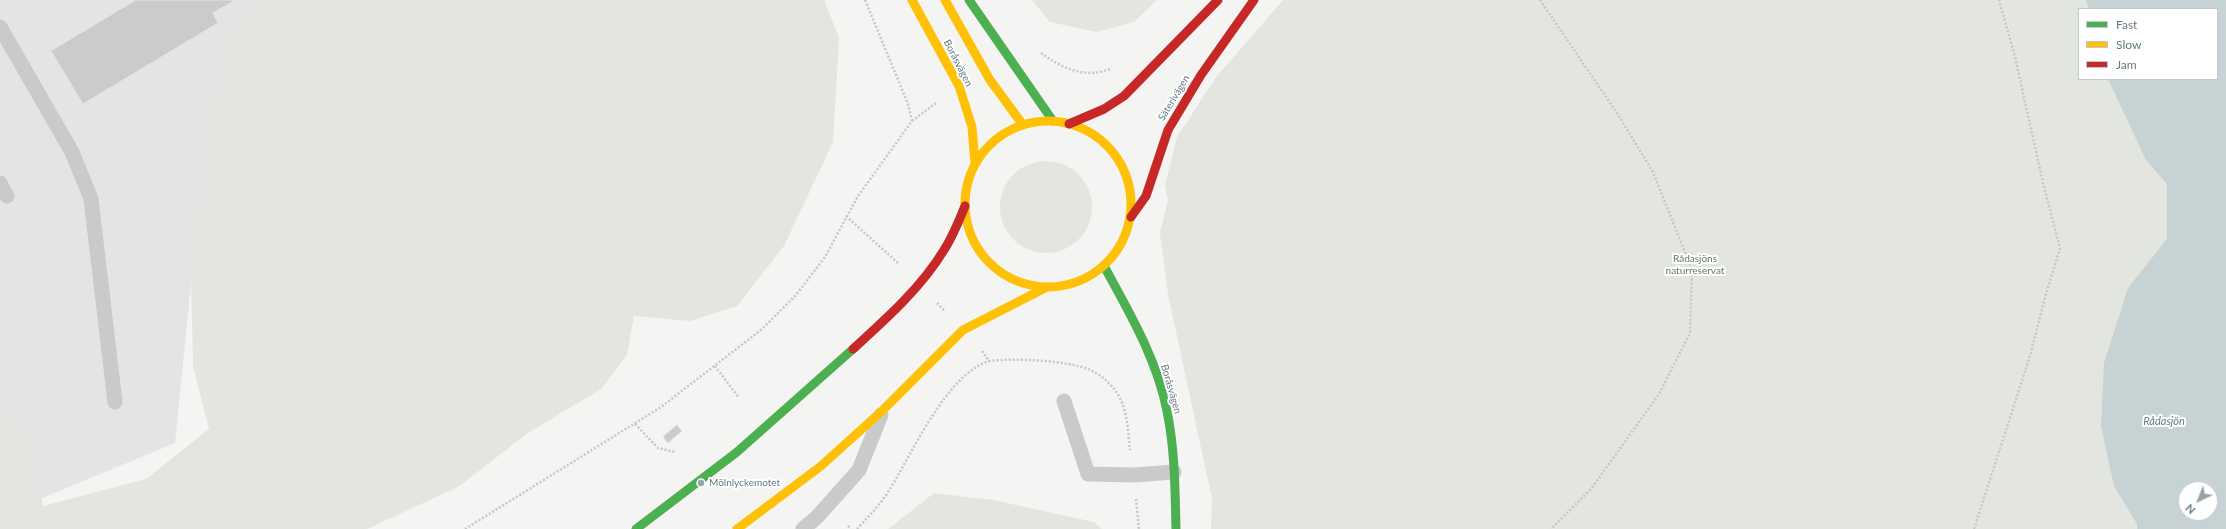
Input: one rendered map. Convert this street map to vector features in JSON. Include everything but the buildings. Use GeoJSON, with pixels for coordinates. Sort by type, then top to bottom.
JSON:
{"type":"FeatureCollection","features":[{"type":"Feature","properties":{"kind":"street","name":"Boråsvägen"},"geometry":{"type":"LineString","coordinates":[[912,0],[959,86],[972,127],[975,164]]}},
{"type":"Feature","properties":{"kind":"street","name":"Boråsvägen"},"geometry":{"type":"LineString","coordinates":[[945,0],[984,72],[1008,108],[1023,125]]}},
{"type":"Feature","properties":{"kind":"street"},"geometry":{"type":"LineString","coordinates":[[969,0],[1008,59],[1053,121]]}},
{"type":"Feature","properties":{"kind":"street"},"geometry":{"type":"LineString","coordinates":[[1069,124],[1104,109],[1124,96],[1218,0]]}},
{"type":"Feature","properties":{"kind":"street","name":"Säterivägen"},"geometry":{"type":"LineString","coordinates":[[1131,217],[1146,196],[1168,130],[1201,75],[1254,0]]}},
{"type":"Feature","properties":{"kind":"street"},"geometry":{"type":"LineString","coordinates":[[737,529],[821,466],[883,410],[963,330],[987,316],[1045,288],[1071,284],[1088,277],[1104,266],[1122,244],[1131,217],[1132,201],[1130,186],[1118,158],[1097,137],[1084,129],[1053,121],[1023,125],[995,140],[975,164],[966,192],[965,206],[972,237],[989,262],[1015,280],[1045,288]]}},
{"type":"Feature","properties":{"kind":"street"},"geometry":{"type":"LineString","coordinates":[[636,529],[701,482],[793,405],[875,330],[937,262],[950,240],[965,206]]}},
{"type":"Feature","properties":{"kind":"street","name":"Boråsvägen"},"geometry":{"type":"LineString","coordinates":[[1104,266],[1143,336],[1160,383],[1172,432],[1176,529]]}},
{"type":"Feature","properties":{"kind":"lane"},"geometry":{"type":"LineString","coordinates":[[0,27],[72,152],[91,199],[115,402]]}},
{"type":"Feature","properties":{"kind":"lane"},"geometry":{"type":"LineString","coordinates":[[0,183],[7,196]]}},
{"type":"Feature","properties":{"kind":"lane"},"geometry":{"type":"LineString","coordinates":[[1064,401],[1088,474],[1134,475],[1174,472]]}},
{"type":"Feature","properties":{"kind":"lane"},"geometry":{"type":"LineString","coordinates":[[803,529],[817,516],[858,470],[883,410]]}},
{"type":"Feature","properties":{"kind":"path"},"geometry":{"type":"LineString","coordinates":[[865,0],[908,104],[912,121]]}},
{"type":"Feature","properties":{"kind":"path"},"geometry":{"type":"LineString","coordinates":[[1540,0],[1617,113],[1653,172],[1692,270],[1690,333],[1659,394],[1591,489],[1551,529]]}},
{"type":"Feature","properties":{"kind":"path"},"geometry":{"type":"LineString","coordinates":[[1974,529],[2030,356],[2060,248],[2043,183],[2015,57],[1999,0]]}},
{"type":"Feature","properties":{"kind":"path"},"geometry":{"type":"LineString","coordinates":[[1008,59],[1032,46],[1062,67],[1087,74],[1102,72],[1117,65]]}},
{"type":"Feature","properties":{"kind":"path"},"geometry":{"type":"LineString","coordinates":[[465,529],[635,424],[686,390],[761,330],[796,295],[824,257],[858,196],[912,121],[959,86]]}},
{"type":"Feature","properties":{"kind":"path"},"geometry":{"type":"LineString","coordinates":[[846,216],[919,283],[963,330],[989,361]]}},
{"type":"Feature","properties":{"kind":"path"},"geometry":{"type":"LineString","coordinates":[[857,529],[890,491],[920,433],[972,368],[989,361],[1003,359],[1062,364],[1089,369],[1109,384],[1119,397],[1126,414],[1139,529]]}},
{"type":"Feature","properties":{"kind":"path"},"geometry":{"type":"LineString","coordinates":[[716,366],[739,398]]}},
{"type":"Feature","properties":{"kind":"path"},"geometry":{"type":"LineString","coordinates":[[635,424],[658,448],[674,452]]}},
{"type":"Feature","properties":{"kind":"path"},"geometry":{"type":"LineString","coordinates":[[848,526],[851,529]]}},
{"type":"Feature","properties":{"kind":"shaded area"},"geometry":{"type":"Polygon","coordinates":[[[0,0],[268,0],[222,50],[196,234],[175,443],[40,499],[0,465],[0,0]]]}},
{"type":"Feature","properties":{"kind":"green space"},"geometry":{"type":"Polygon","coordinates":[[[268,0],[824,0],[839,38],[833,142],[784,246],[737,306],[690,321],[634,316],[627,355],[601,389],[528,433],[458,487],[367,529],[0,529],[0,419],[22,425],[43,506],[146,479],[209,429],[193,366],[191,275],[196,234],[222,50],[268,0]]]}},
{"type":"Feature","properties":{"kind":"green space"},"geometry":{"type":"Polygon","coordinates":[[[1032,0],[1157,0],[1134,22],[1097,32],[1050,22],[1032,0]]]}},
{"type":"Feature","properties":{"kind":"green space","name":"Rådasjöns naturreservat"},"geometry":{"type":"Polygon","coordinates":[[[1283,0],[2226,0],[2226,529],[1211,529],[1212,499],[1168,294],[1160,233],[1168,200],[1165,185],[1177,137],[1217,76],[1283,0]]]}},
{"type":"Feature","properties":{"kind":"green space"},"geometry":{"type":"Polygon","coordinates":[[[1046,161],[1055,162],[1072,169],[1084,181],[1091,198],[1091,216],[1084,233],[1072,245],[1055,252],[1046,253],[1037,252],[1020,245],[1008,233],[1001,216],[1000,207],[1001,198],[1008,181],[1020,169],[1037,162],[1046,161]]]}},
{"type":"Feature","properties":{"kind":"green space"},"geometry":{"type":"Polygon","coordinates":[[[934,493],[993,500],[1094,522],[1102,529],[888,529],[934,493]]]}},
{"type":"Feature","properties":{"kind":"water","name":"Rådasjön"},"geometry":{"type":"Polygon","coordinates":[[[2086,0],[2226,0],[2226,529],[2137,529],[2137,524],[2114,486],[2101,426],[2104,363],[2128,288],[2167,239],[2167,184],[2146,160],[2108,80],[2218,80],[2218,8],[2089,8],[2086,0]]]}},
{"type":"Feature","properties":{"kind":"traffic: fast"},"geometry":{"type":"LineString","coordinates":[[969,0],[1053,121]]}},
{"type":"Feature","properties":{"kind":"traffic: fast"},"geometry":{"type":"LineString","coordinates":[[1104,266],[1141,336],[1162,392],[1170,426],[1173,455],[1176,529]]}},
{"type":"Feature","properties":{"kind":"traffic: fast"},"geometry":{"type":"LineString","coordinates":[[636,529],[737,452],[853,349]]}},
{"type":"Feature","properties":{"kind":"traffic: slow"},"geometry":{"type":"LineString","coordinates":[[912,0],[959,86],[972,127],[975,164]]}},
{"type":"Feature","properties":{"kind":"traffic: slow"},"geometry":{"type":"LineString","coordinates":[[945,0],[990,80],[1023,125]]}},
{"type":"Feature","properties":{"kind":"traffic: slow"},"geometry":{"type":"LineString","coordinates":[[1040,121],[1056,121],[1080,127],[1107,145],[1125,172],[1131,196],[1131,204],[1128,228],[1125,236],[1107,263],[1094,273],[1072,284],[1056,287],[1040,287],[1016,281],[995,268],[984,257],[971,236],[968,228],[965,212],[965,196],[971,172],[984,151],[995,140],[1016,127],[1024,124],[1040,121]]}},
{"type":"Feature","properties":{"kind":"traffic: slow"},"geometry":{"type":"LineString","coordinates":[[737,529],[821,466],[883,410],[963,330],[1045,288]]}},
{"type":"Feature","properties":{"kind":"traffic: jam"},"geometry":{"type":"LineString","coordinates":[[1069,124],[1104,109],[1124,96],[1218,0]]}},
{"type":"Feature","properties":{"kind":"traffic: jam"},"geometry":{"type":"LineString","coordinates":[[1131,217],[1146,196],[1168,130],[1201,75],[1254,0]]}},
{"type":"Feature","properties":{"kind":"traffic: jam"},"geometry":{"type":"LineString","coordinates":[[853,349],[902,303],[925,277],[947,245],[965,206]]}},
{"type":"Feature","properties":{"kind":"place","name":"Mölnlyckemotet"},"geometry":{"type":"Point","coordinates":[701,483]}}]}
